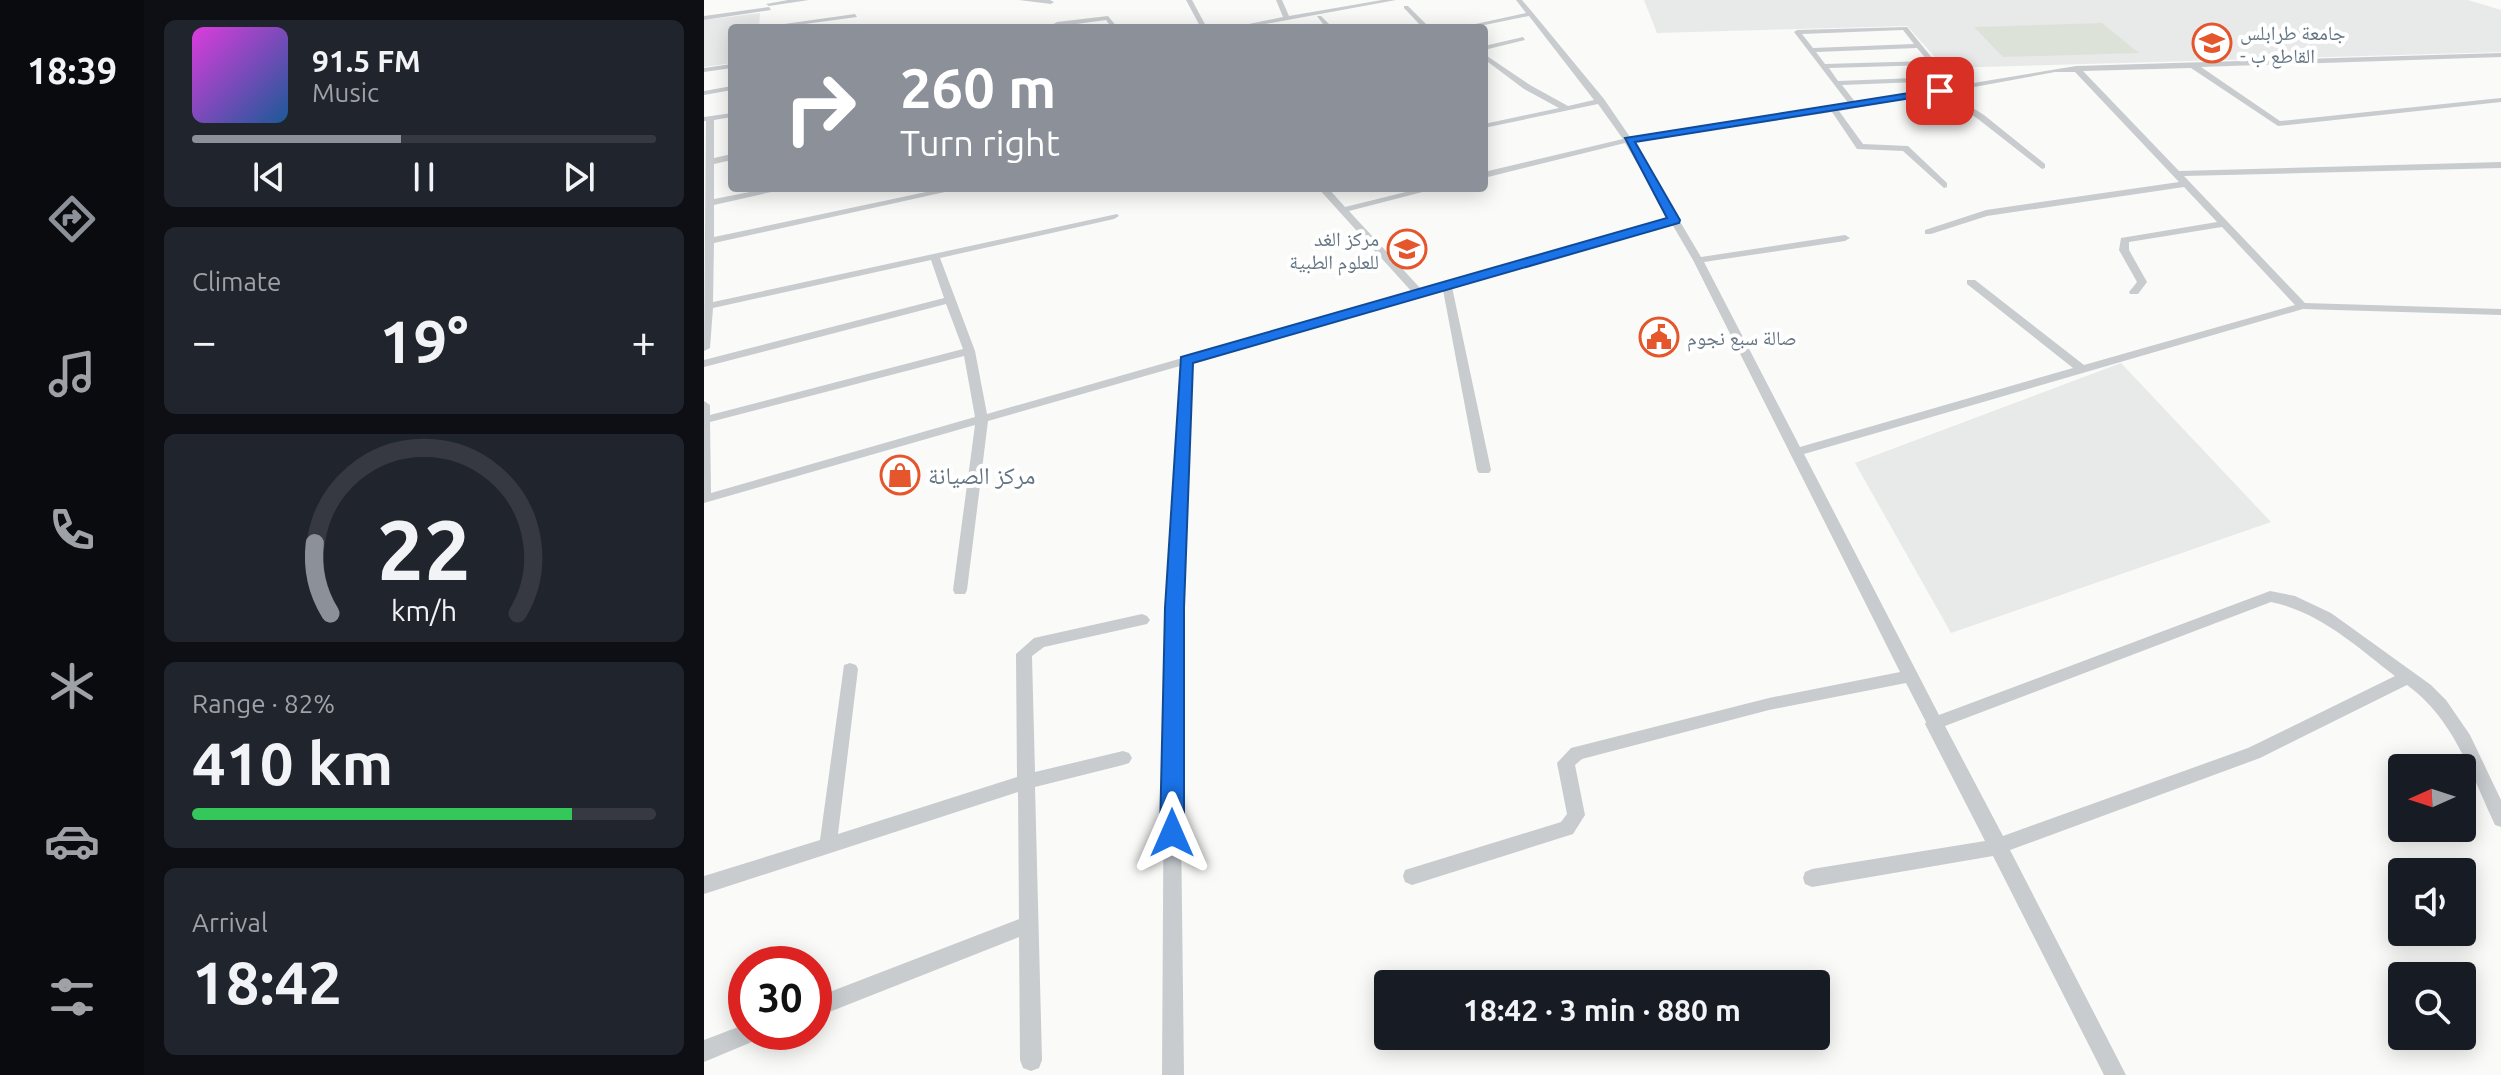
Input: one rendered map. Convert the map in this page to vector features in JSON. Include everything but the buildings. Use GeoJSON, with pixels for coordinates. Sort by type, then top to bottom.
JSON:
{"type":"FeatureCollection","features":[{"type":"Feature","properties":{"kind":"street"},"geometry":{"type":"LineString","coordinates":[[704,18],[769,4],[806,0]]}},
{"type":"Feature","properties":{"kind":"street"},"geometry":{"type":"LineString","coordinates":[[1022,0],[1051,2]]}},
{"type":"Feature","properties":{"kind":"street"},"geometry":{"type":"LineString","coordinates":[[1189,0],[1202,24]]}},
{"type":"Feature","properties":{"kind":"street"},"geometry":{"type":"LineString","coordinates":[[1279,0],[1287,18]]}},
{"type":"Feature","properties":{"kind":"street"},"geometry":{"type":"LineString","coordinates":[[1254,24],[1393,0]]}},
{"type":"Feature","properties":{"kind":"street"},"geometry":{"type":"LineString","coordinates":[[1519,0],[1629,140],[1698,260],[2115,1075]]}},
{"type":"Feature","properties":{"kind":"street"},"geometry":{"type":"LineString","coordinates":[[766,24],[769,4]]}},
{"type":"Feature","properties":{"kind":"street"},"geometry":{"type":"LineString","coordinates":[[1406,7],[1423,24]]}},
{"type":"Feature","properties":{"kind":"street"},"geometry":{"type":"LineString","coordinates":[[1480,24],[1531,14]]}},
{"type":"Feature","properties":{"kind":"street"},"geometry":{"type":"LineString","coordinates":[[790,24],[855,16]]}},
{"type":"Feature","properties":{"kind":"street"},"geometry":{"type":"LineString","coordinates":[[1319,17],[1326,24]]}},
{"type":"Feature","properties":{"kind":"street"},"geometry":{"type":"LineString","coordinates":[[1057,24],[1108,18],[1112,24]]}},
{"type":"Feature","properties":{"kind":"street"},"geometry":{"type":"LineString","coordinates":[[1854,106],[1797,32],[1905,28],[1953,88]]}},
{"type":"Feature","properties":{"kind":"street"},"geometry":{"type":"LineString","coordinates":[[1488,47],[1523,39]]}},
{"type":"Feature","properties":{"kind":"street"},"geometry":{"type":"LineString","coordinates":[[1811,50],[1919,46]]}},
{"type":"Feature","properties":{"kind":"street"},"geometry":{"type":"LineString","coordinates":[[1488,174],[1629,140],[2076,68],[2501,55]]}},
{"type":"Feature","properties":{"kind":"street"},"geometry":{"type":"LineString","coordinates":[[1488,59],[1527,87],[1566,108]]}},
{"type":"Feature","properties":{"kind":"street"},"geometry":{"type":"LineString","coordinates":[[1824,66],[1933,63]]}},
{"type":"Feature","properties":{"kind":"street"},"geometry":{"type":"LineString","coordinates":[[2191,64],[2278,124],[2501,100]]}},
{"type":"Feature","properties":{"kind":"street"},"geometry":{"type":"LineString","coordinates":[[704,70],[728,67]]}},
{"type":"Feature","properties":{"kind":"street"},"geometry":{"type":"LineString","coordinates":[[2076,68],[2302,306]]}},
{"type":"Feature","properties":{"kind":"street"},"geometry":{"type":"LineString","coordinates":[[1837,83],[1946,79]]}},
{"type":"Feature","properties":{"kind":"street"},"geometry":{"type":"LineString","coordinates":[[704,93],[728,89]]}},
{"type":"Feature","properties":{"kind":"street"},"geometry":{"type":"LineString","coordinates":[[1940,91],[1981,117],[2042,166]]}},
{"type":"Feature","properties":{"kind":"street"},"geometry":{"type":"LineString","coordinates":[[1488,125],[1601,101]]}},
{"type":"Feature","properties":{"kind":"street"},"geometry":{"type":"LineString","coordinates":[[1834,109],[1860,147],[1905,148],[1944,185]]}},
{"type":"Feature","properties":{"kind":"street"},"geometry":{"type":"LineString","coordinates":[[704,348],[708,306],[706,242],[710,162],[707,119],[728,116]]}},
{"type":"Feature","properties":{"kind":"street"},"geometry":{"type":"LineString","coordinates":[[710,162],[728,158]]}},
{"type":"Feature","properties":{"kind":"street"},"geometry":{"type":"LineString","coordinates":[[2177,174],[2501,165]]}},
{"type":"Feature","properties":{"kind":"street"},"geometry":{"type":"LineString","coordinates":[[1928,232],[1986,213],[2186,184]]}},
{"type":"Feature","properties":{"kind":"street"},"geometry":{"type":"LineString","coordinates":[[709,203],[764,192]]}},
{"type":"Feature","properties":{"kind":"street"},"geometry":{"type":"LineString","coordinates":[[706,242],[939,192]]}},
{"type":"Feature","properties":{"kind":"street"},"geometry":{"type":"LineString","coordinates":[[1327,192],[1419,294]]}},
{"type":"Feature","properties":{"kind":"street"},"geometry":{"type":"LineString","coordinates":[[1343,210],[1417,192]]}},
{"type":"Feature","properties":{"kind":"street"},"geometry":{"type":"LineString","coordinates":[[708,306],[1114,216]]}},
{"type":"Feature","properties":{"kind":"street"},"geometry":{"type":"LineString","coordinates":[[704,405],[704,499],[1674,220]]}},
{"type":"Feature","properties":{"kind":"street"},"geometry":{"type":"LineString","coordinates":[[2134,292],[2142,282],[2124,250],[2124,240],[2224,224]]}},
{"type":"Feature","properties":{"kind":"street"},"geometry":{"type":"LineString","coordinates":[[1698,260],[1845,238]]}},
{"type":"Feature","properties":{"kind":"street"},"geometry":{"type":"LineString","coordinates":[[934,255],[969,351],[982,419],[960,590]]}},
{"type":"Feature","properties":{"kind":"street"},"geometry":{"type":"LineString","coordinates":[[1971,282],[2080,368]]}},
{"type":"Feature","properties":{"kind":"street"},"geometry":{"type":"LineString","coordinates":[[1447,286],[1484,470]]}},
{"type":"Feature","properties":{"kind":"street"},"geometry":{"type":"LineString","coordinates":[[704,364],[948,300]]}},
{"type":"Feature","properties":{"kind":"street"},"geometry":{"type":"LineString","coordinates":[[1798,452],[2302,306],[2501,312]]}},
{"type":"Feature","properties":{"kind":"street"},"geometry":{"type":"LineString","coordinates":[[705,420],[969,351]]}},
{"type":"Feature","properties":{"kind":"street"},"geometry":{"type":"LineString","coordinates":[[1173,1075],[1172,743],[1186,360]]}},
{"type":"Feature","properties":{"kind":"street"},"geometry":{"type":"LineString","coordinates":[[1933,724],[2270,596],[2293,599],[2312,607],[2408,677],[2428,688],[2455,722],[2501,819]]}},
{"type":"Feature","properties":{"kind":"street"},"geometry":{"type":"LineString","coordinates":[[1031,1060],[1024,657],[1027,649],[1039,642],[1142,620]]}},
{"type":"Feature","properties":{"kind":"street"},"geometry":{"type":"LineString","coordinates":[[828,845],[850,669]]}},
{"type":"Feature","properties":{"kind":"street"},"geometry":{"type":"LineString","coordinates":[[1412,876],[1567,828],[1576,815],[1566,763],[1577,753],[1769,704],[1909,676]]}},
{"type":"Feature","properties":{"kind":"street"},"geometry":{"type":"LineString","coordinates":[[1812,878],[1996,847],[2254,753],[2408,677]]}},
{"type":"Feature","properties":{"kind":"street"},"geometry":{"type":"LineString","coordinates":[[704,885],[1026,782],[1123,758]]}},
{"type":"Feature","properties":{"kind":"street"},"geometry":{"type":"LineString","coordinates":[[832,1001],[1029,924]]}},
{"type":"Feature","properties":{"kind":"street"},"geometry":{"type":"LineString","coordinates":[[704,1051],[728,1042]]}},
{"type":"Feature","properties":{"kind":"shaded area","name":"جامعة طرابلس - القاطع ب"},"geometry":{"type":"Polygon","coordinates":[[[1644,0],[2468,0],[2501,10],[2501,52],[1945,68],[1907,26],[1657,33],[1644,0]]]}},
{"type":"Feature","properties":{"kind":"shaded area"},"geometry":{"type":"Polygon","coordinates":[[[760,13],[759,24],[728,24],[728,64],[704,67],[704,20],[760,13]]]}},
{"type":"Feature","properties":{"kind":"shaded area"},"geometry":{"type":"Polygon","coordinates":[[[2102,23],[2139,53],[2003,57],[1974,27],[2102,23]]]}},
{"type":"Feature","properties":{"kind":"shaded area"},"geometry":{"type":"Polygon","coordinates":[[[2121,363],[2271,522],[1951,633],[1855,463],[2121,363]]]}},
{"type":"Feature","properties":{"kind":"place","name":"جامعة طرابلس - القاطع ب"},"geometry":{"type":"Point","coordinates":[2212,43]}},
{"type":"Feature","properties":{"kind":"place","name":"مركز الغد للعلوم الطبية"},"geometry":{"type":"Point","coordinates":[1407,249]}},
{"type":"Feature","properties":{"kind":"place","name":"صالة سبع نجوم"},"geometry":{"type":"Point","coordinates":[1659,337]}},
{"type":"Feature","properties":{"kind":"place","name":"مركز الصيانة"},"geometry":{"type":"Point","coordinates":[900,475]}},
{"type":"Feature","properties":{"kind":"route"},"geometry":{"type":"LineString","coordinates":[[1172,833],[1175,608],[1186,360],[1674,220],[1629,140],[1746,124],[1940,91]]}}]}
